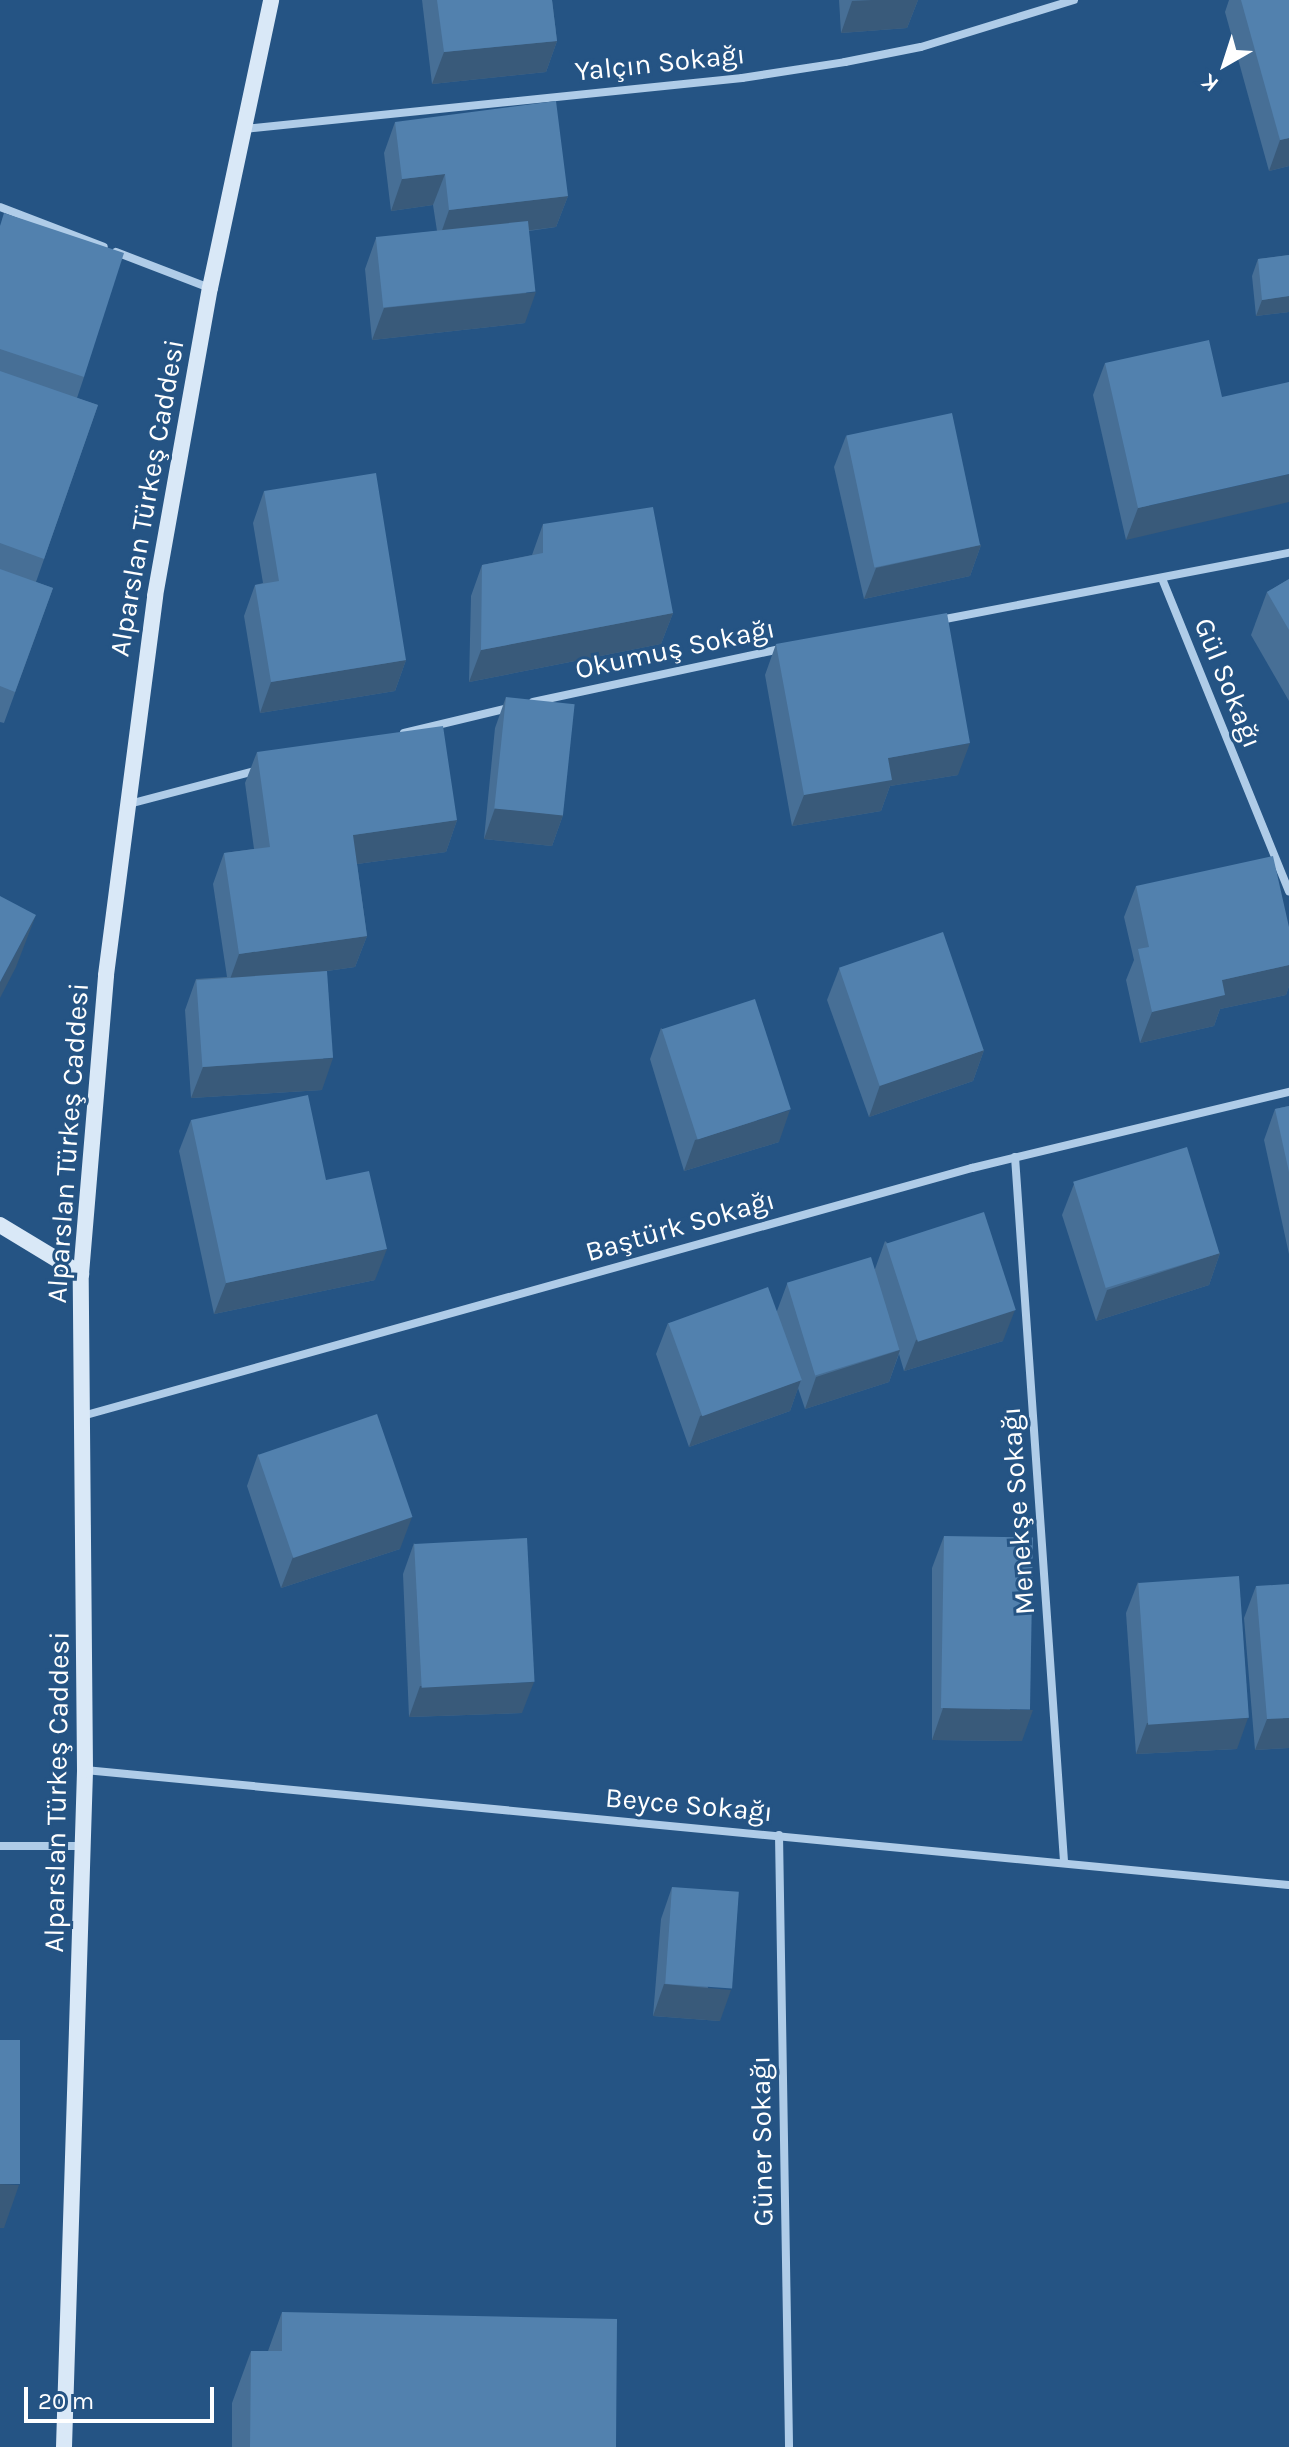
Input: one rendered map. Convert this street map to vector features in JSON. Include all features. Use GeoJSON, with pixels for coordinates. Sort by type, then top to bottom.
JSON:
{"type":"FeatureCollection","features":[{"type":"Feature","properties":{"kind":"street","name":"Alparslan Türkeş Caddesi"},"geometry":{"type":"LineString","coordinates":[[64,2447],[85,1770],[86,1415],[81,1274],[124,806],[210,288],[271,0]]}},
{"type":"Feature","properties":{"kind":"street","name":"Yalçın Sokağı"},"geometry":{"type":"LineString","coordinates":[[243,129],[742,78],[921,47],[1074,0]]}},
{"type":"Feature","properties":{"kind":"street"},"geometry":{"type":"LineString","coordinates":[[0,207],[210,288]]}},
{"type":"Feature","properties":{"kind":"street"},"geometry":{"type":"LineString","coordinates":[[930,621],[1163,581],[1289,553]]}},
{"type":"Feature","properties":{"kind":"street","name":"Gül Sokağı"},"geometry":{"type":"LineString","coordinates":[[1163,581],[1289,891]]}},
{"type":"Feature","properties":{"kind":"street","name":"Okumuş Sokağı"},"geometry":{"type":"LineString","coordinates":[[389,736],[790,647]]}},
{"type":"Feature","properties":{"kind":"street"},"geometry":{"type":"LineString","coordinates":[[124,806],[271,767]]}},
{"type":"Feature","properties":{"kind":"street","name":"Baştürk Sokağı"},"geometry":{"type":"LineString","coordinates":[[86,1415],[1015,1157],[1289,1092]]}},
{"type":"Feature","properties":{"kind":"street","name":"Menekşe Sokağı"},"geometry":{"type":"LineString","coordinates":[[1015,1157],[1064,1862]]}},
{"type":"Feature","properties":{"kind":"street"},"geometry":{"type":"LineString","coordinates":[[0,1225],[81,1274]]}},
{"type":"Feature","properties":{"kind":"street","name":"Beyce Sokağı"},"geometry":{"type":"LineString","coordinates":[[85,1770],[1289,1885]]}},
{"type":"Feature","properties":{"kind":"street","name":"Güner Sokağı"},"geometry":{"type":"LineString","coordinates":[[779,1835],[789,2447]]}},
{"type":"Feature","properties":{"kind":"street"},"geometry":{"type":"LineString","coordinates":[[0,1846],[83,1846]]}},
{"type":"Feature","properties":{"kind":"building"},"geometry":{"type":"Polygon","coordinates":[[[437,0],[552,0],[557,41],[444,52],[437,0]]]}},
{"type":"Feature","properties":{"kind":"building"},"geometry":{"type":"Polygon","coordinates":[[[1241,0],[1289,0],[1289,138],[1280,140],[1241,0]]]}},
{"type":"Feature","properties":{"kind":"building"},"geometry":{"type":"Polygon","coordinates":[[[556,101],[568,196],[449,210],[445,174],[402,179],[395,122],[556,101]]]}},
{"type":"Feature","properties":{"kind":"building"},"geometry":{"type":"Polygon","coordinates":[[[4,213],[124,253],[84,377],[0,349],[0,226],[4,213]]]}},
{"type":"Feature","properties":{"kind":"building"},"geometry":{"type":"Polygon","coordinates":[[[528,221],[535,292],[383,308],[376,237],[528,221]]]}},
{"type":"Feature","properties":{"kind":"building"},"geometry":{"type":"Polygon","coordinates":[[[1289,255],[1289,296],[1262,300],[1258,259],[1289,255]]]}},
{"type":"Feature","properties":{"kind":"building"},"geometry":{"type":"Polygon","coordinates":[[[1209,340],[1222,397],[1289,382],[1289,474],[1138,508],[1105,363],[1209,340]]]}},
{"type":"Feature","properties":{"kind":"building"},"geometry":{"type":"Polygon","coordinates":[[[0,371],[98,405],[44,559],[0,543],[0,371]]]}},
{"type":"Feature","properties":{"kind":"building"},"geometry":{"type":"Polygon","coordinates":[[[952,413],[980,545],[874,568],[846,435],[952,413]]]}},
{"type":"Feature","properties":{"kind":"building"},"geometry":{"type":"Polygon","coordinates":[[[376,473],[406,660],[271,682],[255,585],[279,581],[264,491],[376,473]]]}},
{"type":"Feature","properties":{"kind":"building"},"geometry":{"type":"Polygon","coordinates":[[[653,507],[673,613],[481,650],[482,565],[543,553],[543,524],[653,507]]]}},
{"type":"Feature","properties":{"kind":"building"},"geometry":{"type":"Polygon","coordinates":[[[0,569],[53,588],[15,692],[0,686],[0,569]]]}},
{"type":"Feature","properties":{"kind":"building"},"geometry":{"type":"Polygon","coordinates":[[[1289,579],[1289,630],[1267,592],[1289,579]]]}},
{"type":"Feature","properties":{"kind":"building"},"geometry":{"type":"Polygon","coordinates":[[[947,613],[970,743],[888,758],[892,780],[804,795],[776,644],[947,613]]]}},
{"type":"Feature","properties":{"kind":"building"},"geometry":{"type":"Polygon","coordinates":[[[506,697],[575,704],[563,816],[494,808],[506,697]]]}},
{"type":"Feature","properties":{"kind":"building"},"geometry":{"type":"Polygon","coordinates":[[[443,726],[457,820],[353,835],[367,936],[239,954],[224,853],[270,847],[257,752],[443,726]]]}},
{"type":"Feature","properties":{"kind":"building"},"geometry":{"type":"Polygon","coordinates":[[[1273,856],[1289,927],[1289,965],[1222,980],[1225,995],[1152,1012],[1138,949],[1149,947],[1136,886],[1273,856]]]}},
{"type":"Feature","properties":{"kind":"building"},"geometry":{"type":"Polygon","coordinates":[[[0,896],[36,915],[0,982],[0,896]]]}},
{"type":"Feature","properties":{"kind":"building"},"geometry":{"type":"Polygon","coordinates":[[[943,932],[984,1050],[880,1086],[839,968],[943,932]]]}},
{"type":"Feature","properties":{"kind":"building"},"geometry":{"type":"Polygon","coordinates":[[[327,971],[333,1058],[202,1067],[196,980],[327,971]]]}},
{"type":"Feature","properties":{"kind":"building"},"geometry":{"type":"Polygon","coordinates":[[[755,999],[791,1109],[698,1140],[662,1029],[755,999]]]}},
{"type":"Feature","properties":{"kind":"building"},"geometry":{"type":"Polygon","coordinates":[[[308,1095],[326,1180],[369,1171],[387,1249],[226,1283],[191,1120],[308,1095]]]}},
{"type":"Feature","properties":{"kind":"building"},"geometry":{"type":"Polygon","coordinates":[[[1289,1106],[1289,1172],[1275,1109],[1289,1106]]]}},
{"type":"Feature","properties":{"kind":"building"},"geometry":{"type":"Polygon","coordinates":[[[1187,1147],[1219,1253],[1106,1288],[1073,1182],[1187,1147]]]}},
{"type":"Feature","properties":{"kind":"building"},"geometry":{"type":"Polygon","coordinates":[[[984,1212],[1016,1310],[918,1342],[886,1244],[984,1212]]]}},
{"type":"Feature","properties":{"kind":"building"},"geometry":{"type":"Polygon","coordinates":[[[871,1257],[899,1350],[815,1375],[787,1283],[871,1257]]]}},
{"type":"Feature","properties":{"kind":"building"},"geometry":{"type":"Polygon","coordinates":[[[768,1287],[802,1380],[702,1416],[668,1323],[768,1287]]]}},
{"type":"Feature","properties":{"kind":"building"},"geometry":{"type":"Polygon","coordinates":[[[377,1414],[412,1517],[293,1558],[258,1455],[377,1414]]]}},
{"type":"Feature","properties":{"kind":"building"},"geometry":{"type":"Polygon","coordinates":[[[944,1536],[1033,1538],[1030,1710],[941,1708],[944,1536]]]}},
{"type":"Feature","properties":{"kind":"building"},"geometry":{"type":"Polygon","coordinates":[[[527,1538],[535,1682],[422,1688],[414,1544],[527,1538]]]}},
{"type":"Feature","properties":{"kind":"building"},"geometry":{"type":"Polygon","coordinates":[[[1239,1576],[1249,1718],[1148,1725],[1138,1583],[1239,1576]]]}},
{"type":"Feature","properties":{"kind":"building"},"geometry":{"type":"Polygon","coordinates":[[[1289,1584],[1289,1718],[1267,1719],[1256,1586],[1289,1584]]]}},
{"type":"Feature","properties":{"kind":"building"},"geometry":{"type":"Polygon","coordinates":[[[672,1887],[739,1892],[732,1988],[665,1984],[672,1887]]]}},
{"type":"Feature","properties":{"kind":"building"},"geometry":{"type":"Polygon","coordinates":[[[0,2040],[20,2040],[20,2184],[0,2184],[0,2040]]]}},
{"type":"Feature","properties":{"kind":"building"},"geometry":{"type":"Polygon","coordinates":[[[282,2312],[617,2319],[616,2447],[250,2447],[251,2351],[282,2351],[282,2312]]]}}]}
